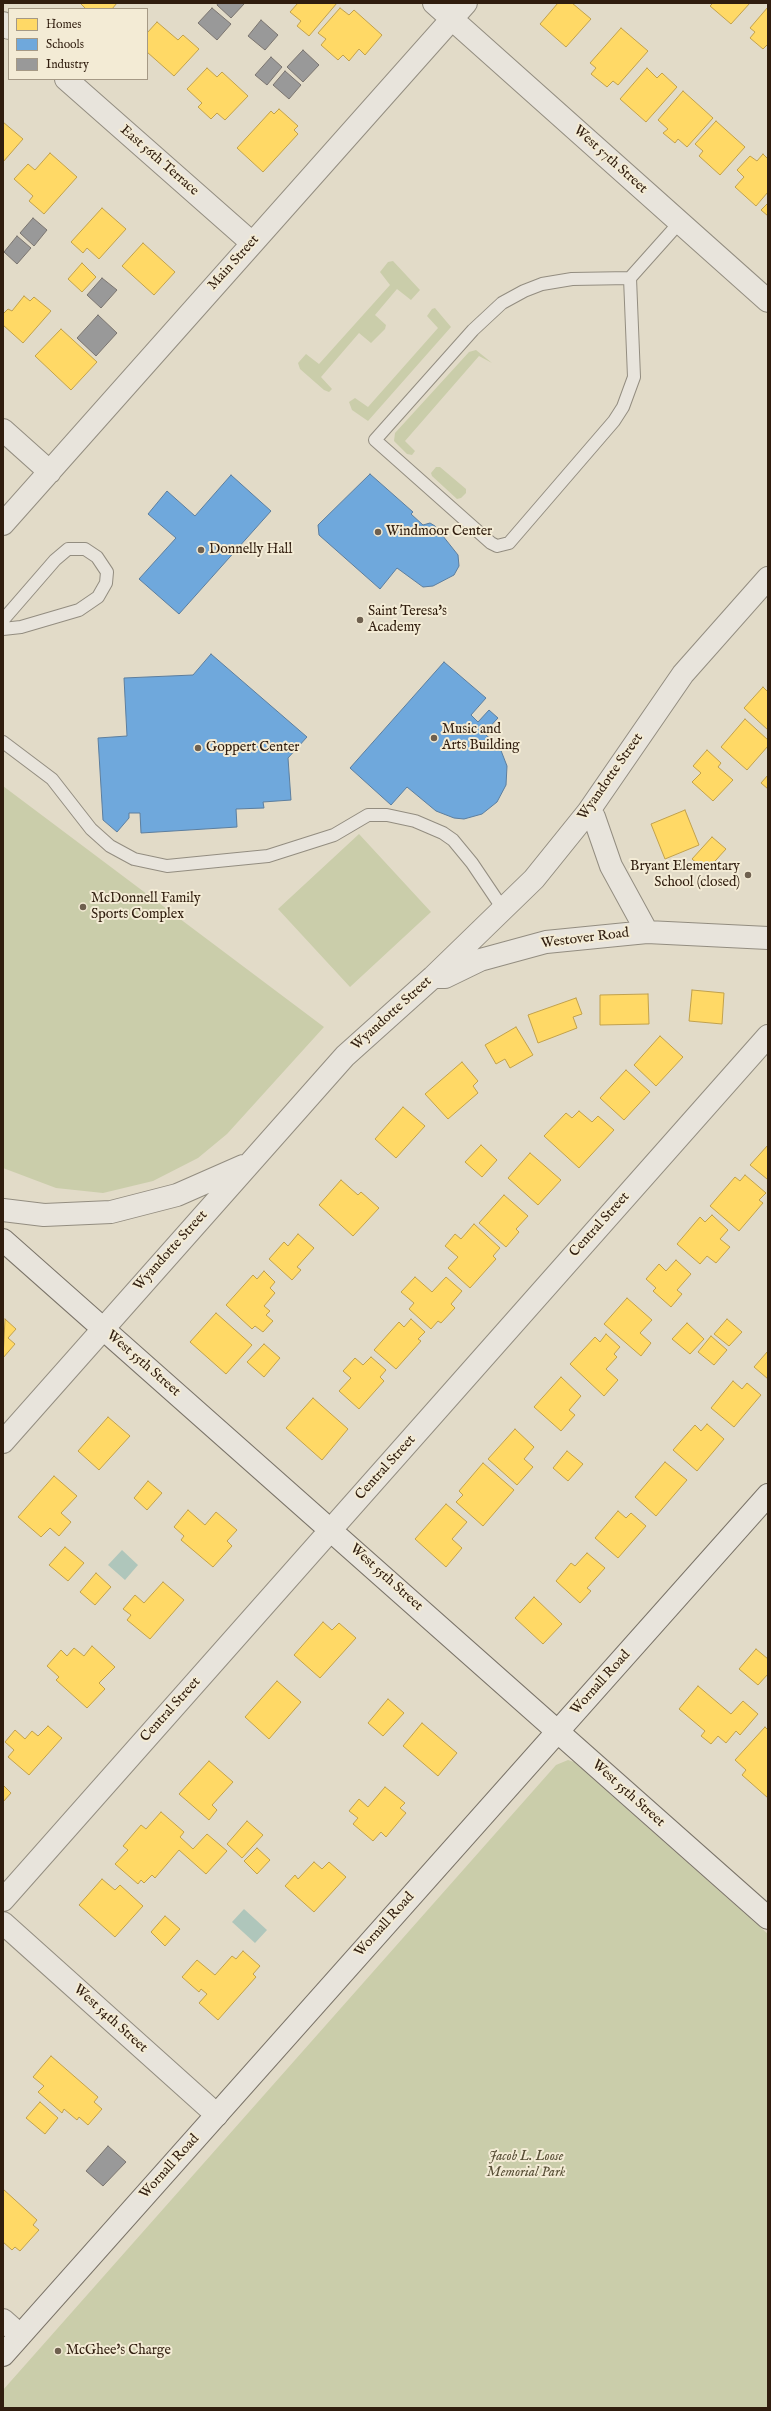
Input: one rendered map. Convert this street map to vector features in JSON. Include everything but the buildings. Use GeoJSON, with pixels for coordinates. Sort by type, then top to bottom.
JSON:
{"type":"FeatureCollection","features":[{"type":"Feature","properties":{"kind":"street","name":"West 57th Street"},"geometry":{"type":"LineString","coordinates":[[434,3],[459,11],[680,222],[768,301]]}},
{"type":"Feature","properties":{"kind":"street","name":"Main Street"},"geometry":{"type":"LineString","coordinates":[[3,524],[459,11]]}},
{"type":"Feature","properties":{"kind":"street","name":"East 56th Terrace"},"geometry":{"type":"LineString","coordinates":[[67,80],[252,243]]}},
{"type":"Feature","properties":{"kind":"street"},"geometry":{"type":"LineString","coordinates":[[3,430],[50,472]]}},
{"type":"Feature","properties":{"kind":"street","name":"Wyandotte Street"},"geometry":{"type":"LineString","coordinates":[[3,1442],[345,1056],[434,977],[534,878],[588,812],[683,674],[768,578]]}},
{"type":"Feature","properties":{"kind":"street","name":"Westover Road"},"geometry":{"type":"LineString","coordinates":[[588,812],[594,817],[611,866],[647,932]]}},
{"type":"Feature","properties":{"kind":"street","name":"Westover Road"},"geometry":{"type":"LineString","coordinates":[[434,977],[446,977],[480,960],[546,942],[647,932],[768,938]]}},
{"type":"Feature","properties":{"kind":"street","name":"Central Street"},"geometry":{"type":"LineString","coordinates":[[3,1900],[768,1036]]}},
{"type":"Feature","properties":{"kind":"street"},"geometry":{"type":"LineString","coordinates":[[3,1210],[44,1215],[112,1212],[177,1195],[251,1162]]}},
{"type":"Feature","properties":{"kind":"street","name":"West 55th Street"},"geometry":{"type":"LineString","coordinates":[[3,1240],[331,1529],[768,1918]]}},
{"type":"Feature","properties":{"kind":"street","name":"Wornall Road"},"geometry":{"type":"LineString","coordinates":[[3,2355],[768,1495]]}},
{"type":"Feature","properties":{"kind":"street","name":"West 54th Street"},"geometry":{"type":"LineString","coordinates":[[3,1923],[217,2115]]}},
{"type":"Feature","properties":{"kind":"street"},"geometry":{"type":"LineString","coordinates":[[3,2320],[20,2335]]}},
{"type":"Feature","properties":{"kind":"lane"},"geometry":{"type":"LineString","coordinates":[[630,278],[572,279],[542,284],[524,291],[502,303],[473,330],[375,440],[490,543],[497,546],[509,543],[614,421],[623,407],[634,377],[630,278],[680,222]]}},
{"type":"Feature","properties":{"kind":"lane"},"geometry":{"type":"LineString","coordinates":[[3,620],[55,560],[68,549],[85,549],[97,557],[107,572],[106,583],[98,597],[79,610],[21,627],[3,629]]}},
{"type":"Feature","properties":{"kind":"lane"},"geometry":{"type":"LineString","coordinates":[[3,742],[52,779],[91,829],[110,846],[134,859],[167,866],[268,856],[334,835],[368,815],[387,815],[415,821],[453,840],[472,863],[503,909]]}},
{"type":"Feature","properties":{"kind":"green space"},"geometry":{"type":"Polygon","coordinates":[[[393,261],[420,290],[411,300],[397,289],[375,315],[386,325],[385,329],[371,343],[359,333],[321,377],[332,389],[329,392],[324,390],[300,369],[298,363],[306,354],[319,364],[390,285],[380,272],[388,262],[393,261]]]}},
{"type":"Feature","properties":{"kind":"green space"},"geometry":{"type":"Polygon","coordinates":[[[435,308],[451,327],[368,421],[352,410],[349,402],[355,398],[368,407],[438,328],[427,316],[432,309],[435,308]]]}},
{"type":"Feature","properties":{"kind":"green space"},"geometry":{"type":"Polygon","coordinates":[[[476,350],[492,363],[479,356],[405,441],[415,451],[412,455],[407,454],[394,441],[395,433],[469,352],[476,350]]]}},
{"type":"Feature","properties":{"kind":"green space"},"geometry":{"type":"Polygon","coordinates":[[[436,467],[440,467],[466,489],[466,493],[461,498],[457,499],[432,476],[431,473],[436,467]]]}},
{"type":"Feature","properties":{"kind":"green space","name":"McDonnell Family Sports Complex"},"geometry":{"type":"Polygon","coordinates":[[[3,786],[324,1027],[227,1134],[198,1158],[153,1181],[103,1193],[56,1188],[3,1168],[3,786]]]}},
{"type":"Feature","properties":{"kind":"green space"},"geometry":{"type":"Polygon","coordinates":[[[359,834],[431,912],[350,987],[278,909],[359,834]]]}},
{"type":"Feature","properties":{"kind":"green space","name":"Jacob L. Loose Memorial Park"},"geometry":{"type":"Polygon","coordinates":[[[568,1760],[574,1762],[768,1934],[768,2408],[3,2408],[3,2390],[556,1765],[568,1760]]]}},
{"type":"Feature","properties":{"kind":"shaded area"},"geometry":{"type":"Polygon","coordinates":[[[122,1550],[138,1565],[125,1580],[108,1565],[122,1550]]]}},
{"type":"Feature","properties":{"kind":"shaded area"},"geometry":{"type":"Polygon","coordinates":[[[244,1909],[267,1930],[255,1943],[232,1922],[244,1909]]]}},
{"type":"Feature","properties":{"kind":"place","name":"Windmoor Center"},"geometry":{"type":"Point","coordinates":[378,532]}},
{"type":"Feature","properties":{"kind":"place","name":"Donnelly Hall"},"geometry":{"type":"Point","coordinates":[201,550]}},
{"type":"Feature","properties":{"kind":"place","name":"Saint Teresa's Academy"},"geometry":{"type":"Point","coordinates":[360,620]}},
{"type":"Feature","properties":{"kind":"place","name":"Music and Arts Building"},"geometry":{"type":"Point","coordinates":[434,738]}},
{"type":"Feature","properties":{"kind":"place","name":"Goppert Center"},"geometry":{"type":"Point","coordinates":[198,748]}},
{"type":"Feature","properties":{"kind":"place","name":"Bryant Elementary School (closed)"},"geometry":{"type":"Point","coordinates":[748,875]}},
{"type":"Feature","properties":{"kind":"place","name":"McDonnell Family Sports Complex"},"geometry":{"type":"Point","coordinates":[83,907]}},
{"type":"Feature","properties":{"kind":"place","name":"McGhee's Charge"},"geometry":{"type":"Point","coordinates":[58,2351]}}]}
